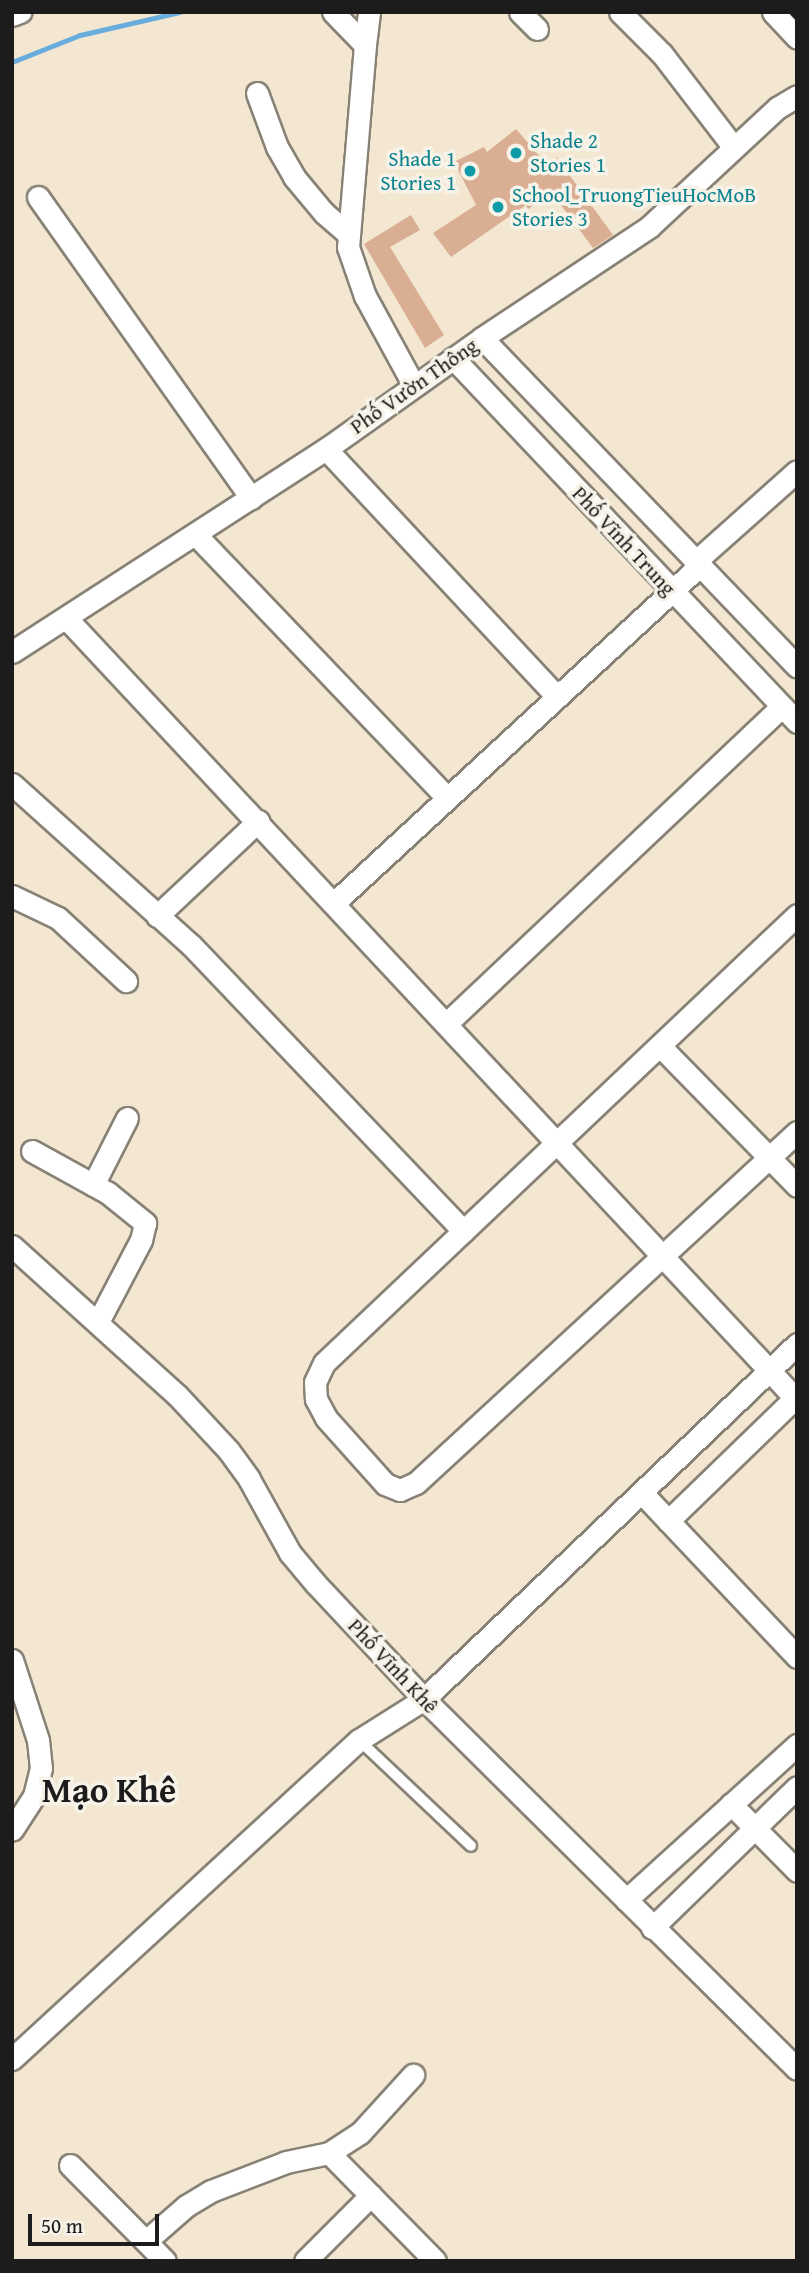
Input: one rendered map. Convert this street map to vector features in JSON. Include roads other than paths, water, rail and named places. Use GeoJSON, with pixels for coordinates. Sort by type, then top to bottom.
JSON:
{"type":"FeatureCollection","features":[{"type":"Feature","properties":{"kind":"street"},"geometry":{"type":"LineString","coordinates":[[12,15],[20,12]]}},
{"type":"Feature","properties":{"kind":"street"},"geometry":{"type":"LineString","coordinates":[[333,12],[365,45]]}},
{"type":"Feature","properties":{"kind":"street"},"geometry":{"type":"LineString","coordinates":[[369,12],[348,247],[365,296],[414,386]]}},
{"type":"Feature","properties":{"kind":"street"},"geometry":{"type":"LineString","coordinates":[[520,12],[537,29]]}},
{"type":"Feature","properties":{"kind":"street"},"geometry":{"type":"LineString","coordinates":[[620,12],[662,54],[734,148]]}},
{"type":"Feature","properties":{"kind":"street"},"geometry":{"type":"LineString","coordinates":[[773,12],[797,38]]}},
{"type":"Feature","properties":{"kind":"street"},"geometry":{"type":"LineString","coordinates":[[257,93],[277,147],[294,177],[324,214],[349,235]]}},
{"type":"Feature","properties":{"kind":"street","name":"Phố Vườn Thông"},"geometry":{"type":"LineString","coordinates":[[12,652],[67,619],[326,449],[482,338],[649,227],[777,108],[797,96]]}},
{"type":"Feature","properties":{"kind":"street"},"geometry":{"type":"LineString","coordinates":[[38,197],[251,498]]}},
{"type":"Feature","properties":{"kind":"street","name":"Phố Vĩnh Trung"},"geometry":{"type":"LineString","coordinates":[[482,338],[797,666]]}},
{"type":"Feature","properties":{"kind":"street","name":"Phố Vĩnh Trung"},"geometry":{"type":"LineString","coordinates":[[453,358],[797,722]]}},
{"type":"Feature","properties":{"kind":"street"},"geometry":{"type":"LineString","coordinates":[[326,449],[556,697]]}},
{"type":"Feature","properties":{"kind":"street"},"geometry":{"type":"LineString","coordinates":[[335,902],[672,591],[698,563],[797,471]]}},
{"type":"Feature","properties":{"kind":"street"},"geometry":{"type":"LineString","coordinates":[[196,535],[447,798]]}},
{"type":"Feature","properties":{"kind":"street"},"geometry":{"type":"LineString","coordinates":[[67,619],[796,1397],[668,1521]]}},
{"type":"Feature","properties":{"kind":"street"},"geometry":{"type":"LineString","coordinates":[[447,1023],[782,706]]}},
{"type":"Feature","properties":{"kind":"street"},"geometry":{"type":"LineString","coordinates":[[12,783],[191,944],[463,1231]]}},
{"type":"Feature","properties":{"kind":"street"},"geometry":{"type":"LineString","coordinates":[[157,916],[258,821]]}},
{"type":"Feature","properties":{"kind":"street"},"geometry":{"type":"LineString","coordinates":[[12,896],[32,903],[58,918],[126,981]]}},
{"type":"Feature","properties":{"kind":"street"},"geometry":{"type":"LineString","coordinates":[[797,915],[324,1363],[315,1382],[316,1399],[326,1418],[385,1484],[400,1490],[416,1483],[797,1132]]}},
{"type":"Feature","properties":{"kind":"street"},"geometry":{"type":"LineString","coordinates":[[660,1046],[797,1186]]}},
{"type":"Feature","properties":{"kind":"street"},"geometry":{"type":"LineString","coordinates":[[93,1185],[127,1118]]}},
{"type":"Feature","properties":{"kind":"street"},"geometry":{"type":"LineString","coordinates":[[32,1151],[93,1185],[141,1216],[145,1223],[141,1240],[98,1322]]}},
{"type":"Feature","properties":{"kind":"street","name":"Phố Vĩnh Khê"},"geometry":{"type":"LineString","coordinates":[[12,1246],[177,1395],[229,1451],[249,1479],[290,1553],[424,1699],[797,2070]]}},
{"type":"Feature","properties":{"kind":"street"},"geometry":{"type":"LineString","coordinates":[[12,2059],[359,1740],[424,1699],[797,1345]]}},
{"type":"Feature","properties":{"kind":"street"},"geometry":{"type":"LineString","coordinates":[[642,1493],[797,1657]]}},
{"type":"Feature","properties":{"kind":"street"},"geometry":{"type":"LineString","coordinates":[[12,1660],[38,1740],[41,1768],[34,1796],[12,1830]]}},
{"type":"Feature","properties":{"kind":"street"},"geometry":{"type":"LineString","coordinates":[[625,1900],[797,1745]]}},
{"type":"Feature","properties":{"kind":"street"},"geometry":{"type":"LineString","coordinates":[[652,1928],[797,1787]]}},
{"type":"Feature","properties":{"kind":"street"},"geometry":{"type":"LineString","coordinates":[[731,1804],[797,1871]]}},
{"type":"Feature","properties":{"kind":"street"},"geometry":{"type":"LineString","coordinates":[[146,2241],[186,2206],[211,2191],[286,2162],[329,2153],[360,2133],[412,2075]]}},
{"type":"Feature","properties":{"kind":"street"},"geometry":{"type":"LineString","coordinates":[[329,2153],[435,2261]]}},
{"type":"Feature","properties":{"kind":"street"},"geometry":{"type":"LineString","coordinates":[[70,2165],[165,2261]]}},
{"type":"Feature","properties":{"kind":"street"},"geometry":{"type":"LineString","coordinates":[[305,2261],[371,2195]]}},
{"type":"Feature","properties":{"kind":"lane"},"geometry":{"type":"LineString","coordinates":[[359,1740],[471,1846]]}},
{"type":"Feature","properties":{"kind":"waterway"},"geometry":{"type":"LineString","coordinates":[[12,62],[80,35],[180,12]]}},
{"type":"Feature","properties":{"kind":"railway"},"geometry":{"type":"LineString","coordinates":[[792,12],[797,17]]}},
{"type":"Feature","properties":{"kind":"place","name":"Shade 2 Stories 1"},"geometry":{"type":"Point","coordinates":[516,153]}},
{"type":"Feature","properties":{"kind":"place","name":"Shade 1 Stories 1"},"geometry":{"type":"Point","coordinates":[470,171]}},
{"type":"Feature","properties":{"kind":"place","name":"School_TruongTieuHocMoB Stories 3"},"geometry":{"type":"Point","coordinates":[498,207]}},
{"type":"Feature","properties":{"kind":"district","name":"Mạo Khê"},"geometry":{"type":"Point","coordinates":[109,1790]}}]}
